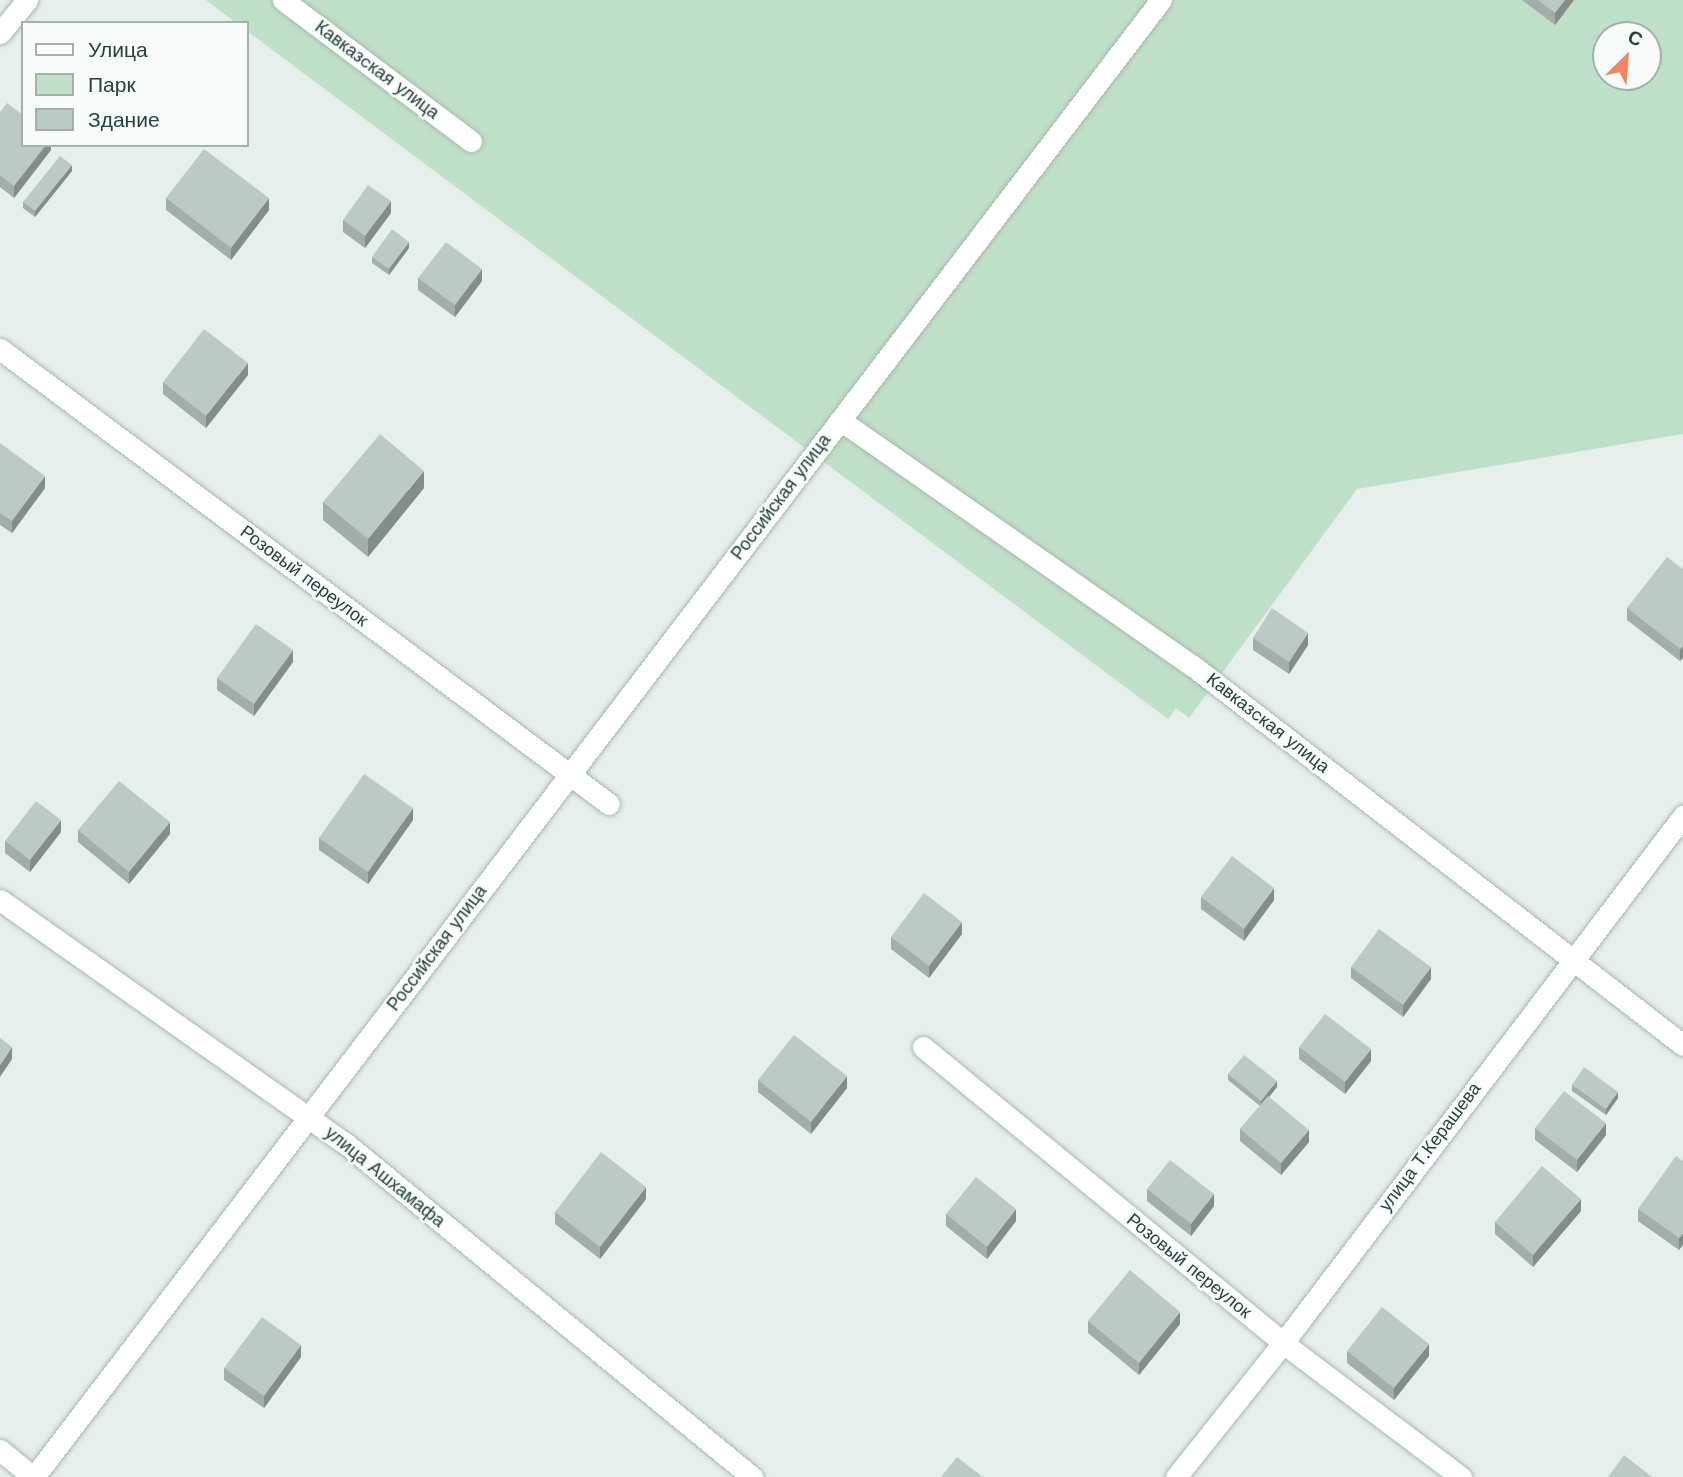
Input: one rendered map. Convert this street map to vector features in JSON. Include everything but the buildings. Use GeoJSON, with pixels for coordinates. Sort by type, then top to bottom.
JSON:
{"type":"FeatureCollection","features":[{"type":"Feature","properties":{"kind":"street"},"geometry":{"type":"LineString","coordinates":[[0,33],[27,0]]}},
{"type":"Feature","properties":{"kind":"street","name":"Кавказcкая улица"},"geometry":{"type":"LineString","coordinates":[[283,0],[471,141]]}},
{"type":"Feature","properties":{"kind":"street","name":"Российская улица"},"geometry":{"type":"LineString","coordinates":[[34,1477],[1161,0]]}},
{"type":"Feature","properties":{"kind":"street","name":"Розовый переулок"},"geometry":{"type":"LineString","coordinates":[[0,349],[609,804]]}},
{"type":"Feature","properties":{"kind":"street","name":"Кавказcкая улица"},"geometry":{"type":"LineString","coordinates":[[840,420],[1193,666],[1683,1045]]}},
{"type":"Feature","properties":{"kind":"street","name":"улица Т.Керашева"},"geometry":{"type":"LineString","coordinates":[[1176,1477],[1283,1343],[1683,816]]}},
{"type":"Feature","properties":{"kind":"street","name":"улица Ашхамафа"},"geometry":{"type":"LineString","coordinates":[[0,900],[308,1117],[752,1477]]}},
{"type":"Feature","properties":{"kind":"street","name":"Розовый переулок"},"geometry":{"type":"LineString","coordinates":[[923,1047],[1283,1343],[1461,1477]]}},
{"type":"Feature","properties":{"kind":"street"},"geometry":{"type":"LineString","coordinates":[[0,1450],[34,1477]]}},
{"type":"Feature","properties":{"kind":"green space"},"geometry":{"type":"Polygon","coordinates":[[[206,0],[1683,0],[1683,434],[1357,489],[1189,718],[1176,708],[1168,719],[248,32],[248,21],[233,21],[206,0]]]}}]}
